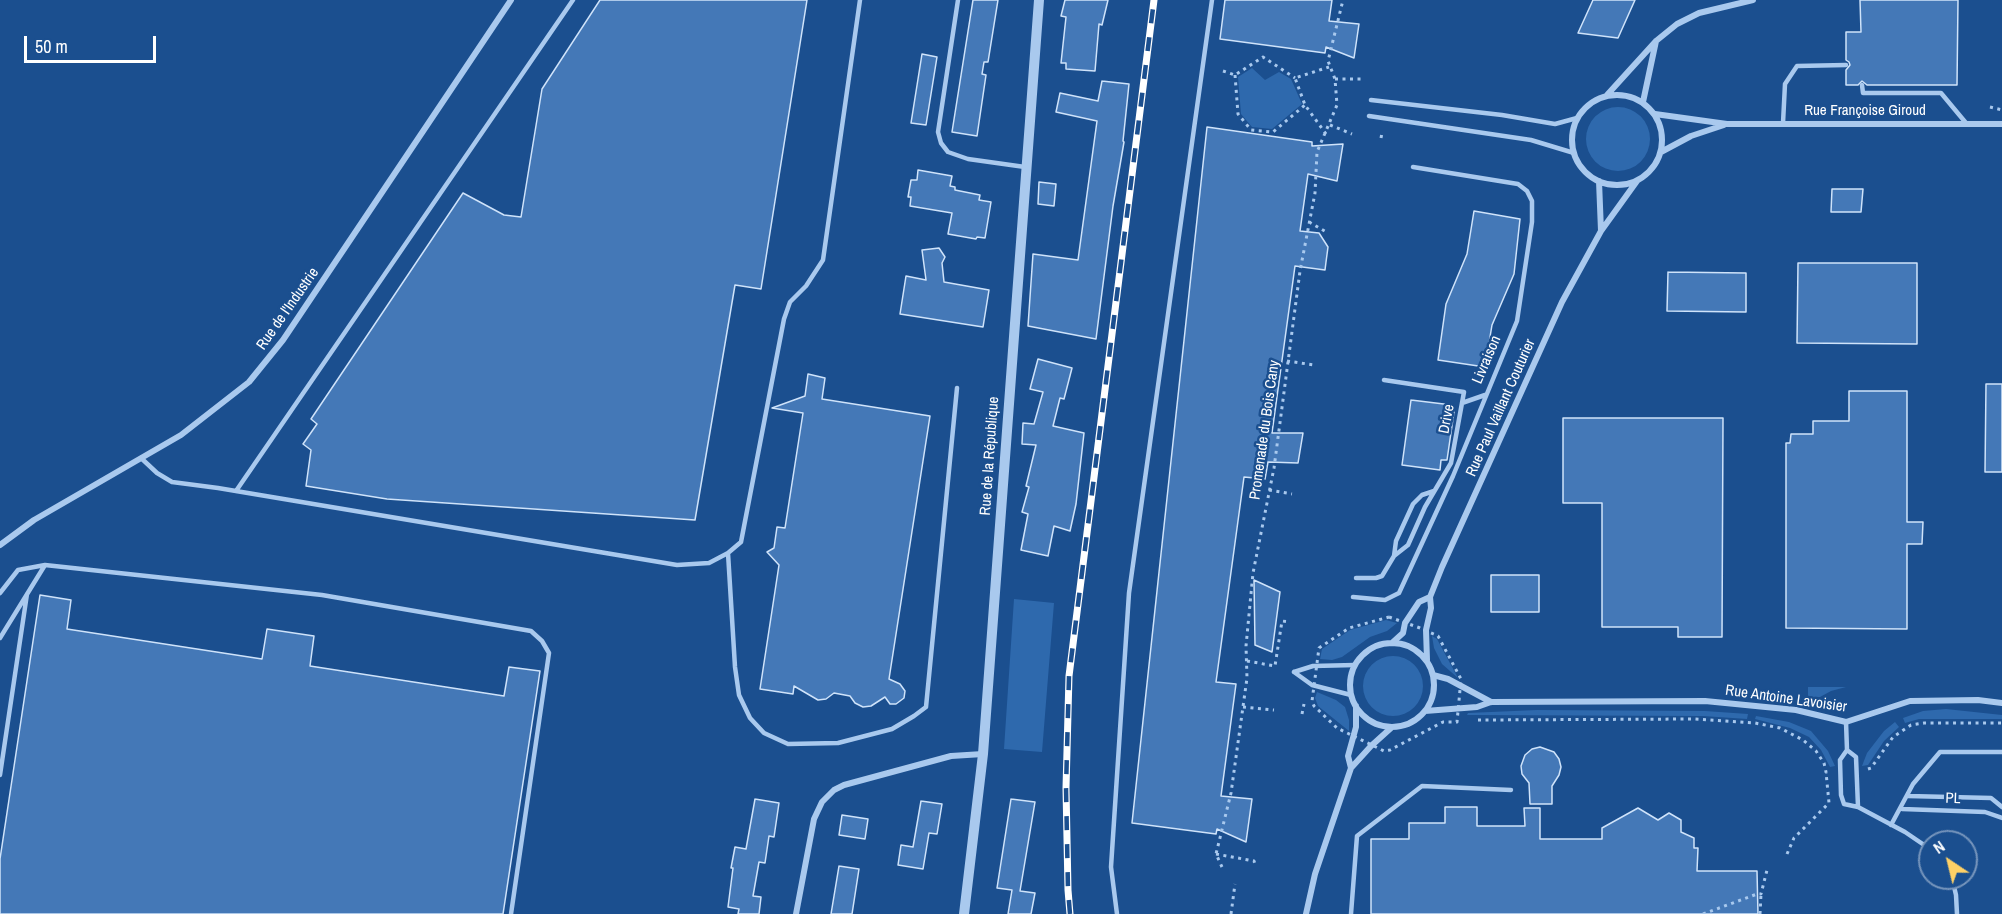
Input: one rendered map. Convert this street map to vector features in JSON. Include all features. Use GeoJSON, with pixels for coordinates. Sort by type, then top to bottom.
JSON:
{"type":"FeatureCollection","features":[{"type":"Feature","properties":{"kind":"street","name":"Rue de l'Industrie"},"geometry":{"type":"LineString","coordinates":[[0,545],[34,520],[181,435],[249,382],[276,348],[511,0]]}},
{"type":"Feature","properties":{"kind":"street","name":"Rue de la République"},"geometry":{"type":"LineString","coordinates":[[964,914],[983,754],[1039,0]]}},
{"type":"Feature","properties":{"kind":"street"},"geometry":{"type":"LineString","coordinates":[[1606,96],[1656,41],[1677,24],[1700,13],[1753,0]]}},
{"type":"Feature","properties":{"kind":"street"},"geometry":{"type":"LineString","coordinates":[[1643,102],[1656,41]]}},
{"type":"Feature","properties":{"kind":"street"},"geometry":{"type":"LineString","coordinates":[[1619,94],[1632,96],[1643,102],[1655,114],[1662,132],[1661,152],[1652,169],[1636,181],[1618,185],[1599,182],[1583,170],[1574,153],[1572,135],[1577,118],[1595,100],[1606,96],[1619,94]]}},
{"type":"Feature","properties":{"kind":"street","name":"Rue Françoise Giroud"},"geometry":{"type":"LineString","coordinates":[[1655,114],[1727,124],[2002,124]]}},
{"type":"Feature","properties":{"kind":"street","name":"Rue Françoise Giroud"},"geometry":{"type":"LineString","coordinates":[[1661,152],[1691,136],[1727,124]]}},
{"type":"Feature","properties":{"kind":"street","name":"Rue Paul Vaillant Couturier"},"geometry":{"type":"LineString","coordinates":[[1427,660],[1426,630],[1431,608],[1430,597],[1562,302],[1601,231],[1636,181]]}},
{"type":"Feature","properties":{"kind":"street"},"geometry":{"type":"LineString","coordinates":[[1599,182],[1601,231]]}},
{"type":"Feature","properties":{"kind":"street","name":"Rue Paul Vaillant Couturier"},"geometry":{"type":"LineString","coordinates":[[1392,642],[1403,633],[1405,623],[1419,602],[1430,597]]}},
{"type":"Feature","properties":{"kind":"street"},"geometry":{"type":"LineString","coordinates":[[1350,768],[1391,728],[1414,720],[1425,711],[1431,700],[1434,688],[1433,675],[1427,660],[1413,648],[1392,642],[1370,649],[1355,665],[1350,685],[1356,706],[1371,721],[1391,728]]}},
{"type":"Feature","properties":{"kind":"street","name":"Rue Antoine Lavoisier"},"geometry":{"type":"LineString","coordinates":[[1433,675],[1448,679],[1491,702]]}},
{"type":"Feature","properties":{"kind":"street","name":"Rue Antoine Lavoisier"},"geometry":{"type":"LineString","coordinates":[[1425,711],[1477,707],[1491,702],[1729,702],[1796,710],[1846,722],[1910,701],[1978,700],[2002,703]]}},
{"type":"Feature","properties":{"kind":"street"},"geometry":{"type":"LineString","coordinates":[[1306,914],[1315,874],[1350,768],[1348,756],[1356,727],[1356,706]]}},
{"type":"Feature","properties":{"kind":"street"},"geometry":{"type":"LineString","coordinates":[[796,914],[814,819],[822,802],[834,790],[844,785],[951,756],[983,754]]}},
{"type":"Feature","properties":{"kind":"lane"},"geometry":{"type":"LineString","coordinates":[[236,491],[573,0]]}},
{"type":"Feature","properties":{"kind":"lane"},"geometry":{"type":"LineString","coordinates":[[141,458],[157,473],[172,482],[677,566],[709,563],[728,553],[741,542],[784,319],[790,302],[806,286],[823,260],[860,0]]}},
{"type":"Feature","properties":{"kind":"lane"},"geometry":{"type":"LineString","coordinates":[[958,0],[938,132],[941,143],[948,152],[968,159],[1026,167]]}},
{"type":"Feature","properties":{"kind":"lane"},"geometry":{"type":"LineString","coordinates":[[1117,914],[1111,867],[1129,593],[1212,0]]}},
{"type":"Feature","properties":{"kind":"lane"},"geometry":{"type":"LineString","coordinates":[[1782,123],[1785,84],[1797,66],[1846,65]]}},
{"type":"Feature","properties":{"kind":"lane"},"geometry":{"type":"LineString","coordinates":[[1862,85],[1863,93],[1941,93],[1966,123]]}},
{"type":"Feature","properties":{"kind":"lane"},"geometry":{"type":"LineString","coordinates":[[1371,100],[1502,115],[1556,124],[1577,118]]}},
{"type":"Feature","properties":{"kind":"lane"},"geometry":{"type":"LineString","coordinates":[[1369,116],[1531,140],[1574,153]]}},
{"type":"Feature","properties":{"kind":"lane","name":"Livraison"},"geometry":{"type":"LineString","coordinates":[[1353,597],[1385,600],[1399,593],[1453,476],[1517,321],[1532,222],[1532,201],[1527,191],[1518,184],[1413,167]]}},
{"type":"Feature","properties":{"kind":"lane","name":"Drive"},"geometry":{"type":"LineString","coordinates":[[1384,380],[1464,392],[1451,463],[1434,491],[1408,545],[1394,556]]}},
{"type":"Feature","properties":{"kind":"lane"},"geometry":{"type":"LineString","coordinates":[[728,553],[735,667],[739,695],[750,718],[764,733],[788,744],[838,743],[892,729],[914,717],[926,707],[957,388]]}},
{"type":"Feature","properties":{"kind":"lane"},"geometry":{"type":"LineString","coordinates":[[1462,404],[1485,394]]}},
{"type":"Feature","properties":{"kind":"lane","name":"Drive"},"geometry":{"type":"LineString","coordinates":[[1356,578],[1383,576],[1394,556],[1396,541],[1413,504],[1422,495],[1434,491]]}},
{"type":"Feature","properties":{"kind":"lane"},"geometry":{"type":"LineString","coordinates":[[0,638],[45,565]]}},
{"type":"Feature","properties":{"kind":"lane"},"geometry":{"type":"LineString","coordinates":[[0,593],[18,570],[45,565],[322,595],[531,631],[542,641],[549,653],[512,914]]}},
{"type":"Feature","properties":{"kind":"lane"},"geometry":{"type":"LineString","coordinates":[[0,775],[27,594]]}},
{"type":"Feature","properties":{"kind":"lane"},"geometry":{"type":"LineString","coordinates":[[1351,695],[1312,686],[1293,672],[1313,666],[1355,665]]}},
{"type":"Feature","properties":{"kind":"lane"},"geometry":{"type":"LineString","coordinates":[[1846,722],[1847,750],[1840,759],[1841,795],[1844,804],[1858,807],[1918,842]]}},
{"type":"Feature","properties":{"kind":"lane"},"geometry":{"type":"LineString","coordinates":[[1847,750],[1856,757],[1858,807]]}},
{"type":"Feature","properties":{"kind":"lane"},"geometry":{"type":"LineString","coordinates":[[1891,825],[1902,809],[1913,784],[1940,752],[2002,752]]}},
{"type":"Feature","properties":{"kind":"lane"},"geometry":{"type":"LineString","coordinates":[[1351,914],[1357,836],[1422,786],[1511,790]]}},
{"type":"Feature","properties":{"kind":"lane"},"geometry":{"type":"LineString","coordinates":[[1908,796],[1991,798],[2002,807]]}},
{"type":"Feature","properties":{"kind":"lane","name":"PL"},"geometry":{"type":"LineString","coordinates":[[1902,809],[1985,812],[2002,818]]}},
{"type":"Feature","properties":{"kind":"lane"},"geometry":{"type":"LineString","coordinates":[[1955,890],[1957,914]]}},
{"type":"Feature","properties":{"kind":"path","name":"Promenade du Bois Cany"},"geometry":{"type":"LineString","coordinates":[[1216,854],[1231,793],[1247,678],[1246,646],[1253,573],[1269,490],[1300,271],[1315,193],[1317,152],[1337,105],[1335,79],[1328,61],[1343,0]]}},
{"type":"Feature","properties":{"kind":"path"},"geometry":{"type":"LineString","coordinates":[[1235,75],[1263,57],[1295,78],[1305,105],[1326,134]]}},
{"type":"Feature","properties":{"kind":"path"},"geometry":{"type":"LineString","coordinates":[[1295,78],[1330,67]]}},
{"type":"Feature","properties":{"kind":"path"},"geometry":{"type":"LineString","coordinates":[[1223,71],[1235,75]]}},
{"type":"Feature","properties":{"kind":"path"},"geometry":{"type":"LineString","coordinates":[[1235,75],[1239,114],[1251,130],[1273,132],[1305,105]]}},
{"type":"Feature","properties":{"kind":"path"},"geometry":{"type":"LineString","coordinates":[[1335,79],[1361,79]]}},
{"type":"Feature","properties":{"kind":"path"},"geometry":{"type":"LineString","coordinates":[[1990,107],[2002,110]]}},
{"type":"Feature","properties":{"kind":"path"},"geometry":{"type":"LineString","coordinates":[[1330,125],[1352,134]]}},
{"type":"Feature","properties":{"kind":"path"},"geometry":{"type":"LineString","coordinates":[[1310,222],[1328,233]]}},
{"type":"Feature","properties":{"kind":"path"},"geometry":{"type":"LineString","coordinates":[[1287,361],[1314,365]]}},
{"type":"Feature","properties":{"kind":"path"},"geometry":{"type":"LineString","coordinates":[[1269,490],[1292,494]]}},
{"type":"Feature","properties":{"kind":"path"},"geometry":{"type":"LineString","coordinates":[[1316,658],[1323,644],[1349,628],[1382,618],[1399,620]]}},
{"type":"Feature","properties":{"kind":"path"},"geometry":{"type":"LineString","coordinates":[[1247,661],[1275,666],[1282,621],[1290,622]]}},
{"type":"Feature","properties":{"kind":"path"},"geometry":{"type":"LineString","coordinates":[[1432,633],[1442,642],[1461,679]]}},
{"type":"Feature","properties":{"kind":"path"},"geometry":{"type":"LineString","coordinates":[[1313,692],[1314,706],[1338,728],[1349,734]]}},
{"type":"Feature","properties":{"kind":"path"},"geometry":{"type":"LineString","coordinates":[[1302,714],[1304,704]]}},
{"type":"Feature","properties":{"kind":"path"},"geometry":{"type":"LineString","coordinates":[[1243,707],[1274,710]]}},
{"type":"Feature","properties":{"kind":"path"},"geometry":{"type":"LineString","coordinates":[[1457,722],[1458,713]]}},
{"type":"Feature","properties":{"kind":"path"},"geometry":{"type":"LineString","coordinates":[[1475,720],[1695,719],[1755,723],[1780,728],[1803,740],[1816,751],[1824,763],[1829,803],[1794,838],[1786,854]]}},
{"type":"Feature","properties":{"kind":"path"},"geometry":{"type":"LineString","coordinates":[[1377,748],[1384,751],[1390,750],[1443,722],[1463,720]]}},
{"type":"Feature","properties":{"kind":"path"},"geometry":{"type":"LineString","coordinates":[[1861,770],[1871,768],[1893,737],[1911,725],[2002,723]]}},
{"type":"Feature","properties":{"kind":"path"},"geometry":{"type":"LineString","coordinates":[[1826,772],[1835,771]]}},
{"type":"Feature","properties":{"kind":"path"},"geometry":{"type":"LineString","coordinates":[[1216,854],[1254,861],[1255,864]]}},
{"type":"Feature","properties":{"kind":"path"},"geometry":{"type":"LineString","coordinates":[[1216,854],[1222,867]]}},
{"type":"Feature","properties":{"kind":"path"},"geometry":{"type":"LineString","coordinates":[[1760,914],[1761,894],[1767,870]]}},
{"type":"Feature","properties":{"kind":"path"},"geometry":{"type":"LineString","coordinates":[[1231,914],[1235,884]]}},
{"type":"Feature","properties":{"kind":"path"},"geometry":{"type":"LineString","coordinates":[[1703,914],[1761,894]]}},
{"type":"Feature","properties":{"kind":"shaded area"},"geometry":{"type":"Polygon","coordinates":[[[1252,68],[1265,80],[1279,72],[1291,79],[1302,104],[1272,129],[1252,127],[1241,114],[1238,77],[1252,68]]]}},
{"type":"Feature","properties":{"kind":"shaded area"},"geometry":{"type":"Polygon","coordinates":[[[1618,107],[1630,109],[1641,116],[1648,127],[1650,139],[1648,151],[1641,162],[1630,169],[1618,171],[1606,169],[1595,162],[1588,151],[1586,139],[1588,127],[1595,116],[1606,109],[1618,107]]]}},
{"type":"Feature","properties":{"kind":"shaded area"},"geometry":{"type":"Polygon","coordinates":[[[1014,599],[1054,603],[1042,752],[1004,749],[1014,599]]]}},
{"type":"Feature","properties":{"kind":"shaded area"},"geometry":{"type":"Polygon","coordinates":[[[1386,620],[1397,623],[1387,631],[1370,637],[1342,657],[1332,660],[1320,659],[1322,649],[1350,630],[1386,620]]]}},
{"type":"Feature","properties":{"kind":"shaded area"},"geometry":{"type":"Polygon","coordinates":[[[1432,636],[1437,639],[1458,678],[1442,664],[1434,648],[1432,636]]]}},
{"type":"Feature","properties":{"kind":"shaded area"},"geometry":{"type":"Polygon","coordinates":[[[1393,656],[1414,665],[1423,686],[1414,707],[1393,716],[1372,707],[1363,686],[1372,665],[1393,656]]]}},
{"type":"Feature","properties":{"kind":"shaded area"},"geometry":{"type":"Polygon","coordinates":[[[1808,687],[1846,687],[1808,699],[1808,687]]]}},
{"type":"Feature","properties":{"kind":"shaded area"},"geometry":{"type":"Polygon","coordinates":[[[1317,692],[1336,700],[1345,707],[1349,720],[1349,731],[1318,706],[1315,698],[1317,692]]]}},
{"type":"Feature","properties":{"kind":"shaded area"},"geometry":{"type":"Polygon","coordinates":[[[1946,709],[2002,715],[2002,719],[1919,719],[1905,723],[1903,718],[1923,711],[1946,709]]]}},
{"type":"Feature","properties":{"kind":"shaded area"},"geometry":{"type":"Polygon","coordinates":[[[1537,710],[1705,711],[1748,714],[1747,719],[1703,716],[1467,715],[1468,713],[1537,710]]]}},
{"type":"Feature","properties":{"kind":"shaded area"},"geometry":{"type":"Polygon","coordinates":[[[1756,716],[1789,722],[1811,731],[1828,751],[1835,766],[1830,767],[1821,750],[1809,737],[1790,728],[1755,719],[1756,716]]]}},
{"type":"Feature","properties":{"kind":"shaded area"},"geometry":{"type":"Polygon","coordinates":[[[1895,722],[1899,727],[1884,741],[1868,765],[1862,766],[1867,753],[1884,731],[1895,722]]]}},
{"type":"Feature","properties":{"kind":"building"},"geometry":{"type":"Polygon","coordinates":[[[600,0],[807,0],[761,289],[735,285],[695,520],[387,499],[306,486],[311,450],[303,444],[317,424],[311,419],[463,193],[504,215],[521,217],[542,89],[600,0]]]}},
{"type":"Feature","properties":{"kind":"building"},"geometry":{"type":"Polygon","coordinates":[[[973,0],[998,0],[988,62],[984,62],[982,74],[986,75],[977,136],[952,132],[973,0]]]}},
{"type":"Feature","properties":{"kind":"building"},"geometry":{"type":"Polygon","coordinates":[[[1065,0],[1108,0],[1102,25],[1099,24],[1095,71],[1066,69],[1066,63],[1061,63],[1066,17],[1061,16],[1065,0]]]}},
{"type":"Feature","properties":{"kind":"building"},"geometry":{"type":"Polygon","coordinates":[[[1225,0],[1332,0],[1329,21],[1359,24],[1354,58],[1326,47],[1325,53],[1220,39],[1225,0]]]}},
{"type":"Feature","properties":{"kind":"building"},"geometry":{"type":"Polygon","coordinates":[[[1593,0],[1635,0],[1618,38],[1578,33],[1593,0]]]}},
{"type":"Feature","properties":{"kind":"building"},"geometry":{"type":"Polygon","coordinates":[[[1860,0],[1958,0],[1957,85],[1867,85],[1862,81],[1858,85],[1846,85],[1846,70],[1850,65],[1846,60],[1846,32],[1861,32],[1860,0]]]}},
{"type":"Feature","properties":{"kind":"building"},"geometry":{"type":"Polygon","coordinates":[[[922,54],[937,57],[926,125],[911,123],[922,54]]]}},
{"type":"Feature","properties":{"kind":"building"},"geometry":{"type":"Polygon","coordinates":[[[1102,81],[1129,84],[1124,142],[1113,206],[1096,339],[1028,326],[1033,254],[1078,260],[1097,121],[1056,112],[1060,93],[1098,101],[1102,81]]]}},
{"type":"Feature","properties":{"kind":"building"},"geometry":{"type":"Polygon","coordinates":[[[1207,127],[1312,142],[1312,146],[1343,144],[1337,181],[1308,174],[1300,231],[1319,233],[1328,247],[1325,270],[1295,266],[1272,433],[1303,433],[1298,463],[1268,462],[1265,479],[1244,477],[1216,682],[1236,684],[1221,796],[1252,799],[1246,842],[1217,829],[1216,834],[1132,823],[1207,127]]]}},
{"type":"Feature","properties":{"kind":"building"},"geometry":{"type":"Polygon","coordinates":[[[918,170],[952,176],[950,186],[955,187],[955,190],[980,195],[979,200],[991,202],[985,238],[977,237],[976,239],[948,234],[952,213],[910,206],[911,197],[908,197],[911,180],[917,180],[918,170]]]}},
{"type":"Feature","properties":{"kind":"building"},"geometry":{"type":"Polygon","coordinates":[[[1039,182],[1056,184],[1054,206],[1038,204],[1039,182]]]}},
{"type":"Feature","properties":{"kind":"building"},"geometry":{"type":"Polygon","coordinates":[[[1832,189],[1863,189],[1861,212],[1831,212],[1832,189]]]}},
{"type":"Feature","properties":{"kind":"building"},"geometry":{"type":"Polygon","coordinates":[[[1474,211],[1520,219],[1514,274],[1492,325],[1485,367],[1438,360],[1446,304],[1467,254],[1474,211]]]}},
{"type":"Feature","properties":{"kind":"building"},"geometry":{"type":"Polygon","coordinates":[[[939,248],[945,257],[942,263],[944,282],[989,290],[983,327],[900,314],[906,276],[926,280],[922,250],[939,248]]]}},
{"type":"Feature","properties":{"kind":"building"},"geometry":{"type":"Polygon","coordinates":[[[1798,263],[1917,263],[1917,344],[1797,343],[1798,263]]]}},
{"type":"Feature","properties":{"kind":"building"},"geometry":{"type":"Polygon","coordinates":[[[1668,272],[1746,273],[1746,312],[1667,311],[1668,272]]]}},
{"type":"Feature","properties":{"kind":"building"},"geometry":{"type":"Polygon","coordinates":[[[1038,359],[1072,368],[1064,399],[1060,398],[1053,426],[1084,433],[1076,504],[1070,531],[1054,526],[1048,556],[1021,550],[1028,514],[1022,512],[1036,445],[1022,444],[1023,423],[1034,424],[1043,392],[1030,389],[1038,359]]]}},
{"type":"Feature","properties":{"kind":"building"},"geometry":{"type":"Polygon","coordinates":[[[808,374],[825,378],[822,399],[930,416],[889,679],[900,684],[905,691],[904,698],[896,704],[890,704],[885,697],[871,706],[863,707],[855,703],[850,696],[834,693],[826,699],[818,700],[794,686],[793,694],[760,689],[779,565],[767,552],[774,548],[777,527],[785,528],[803,413],[772,408],[805,396],[808,374]]]}},
{"type":"Feature","properties":{"kind":"building"},"geometry":{"type":"Polygon","coordinates":[[[1986,384],[2002,384],[2002,472],[1985,472],[1986,384]]]}},
{"type":"Feature","properties":{"kind":"building"},"geometry":{"type":"Polygon","coordinates":[[[1849,391],[1907,391],[1907,522],[1923,522],[1922,544],[1907,544],[1907,629],[1786,628],[1786,443],[1790,443],[1791,434],[1813,434],[1813,421],[1849,421],[1849,391]]]}},
{"type":"Feature","properties":{"kind":"building"},"geometry":{"type":"Polygon","coordinates":[[[1411,400],[1452,405],[1451,412],[1454,412],[1447,460],[1441,460],[1440,470],[1402,465],[1411,400]]]}},
{"type":"Feature","properties":{"kind":"building"},"geometry":{"type":"Polygon","coordinates":[[[1563,418],[1723,418],[1722,637],[1678,637],[1678,627],[1602,627],[1602,503],[1563,503],[1563,418]]]}},
{"type":"Feature","properties":{"kind":"building"},"geometry":{"type":"Polygon","coordinates":[[[1491,575],[1539,575],[1539,612],[1491,612],[1491,575]]]}},
{"type":"Feature","properties":{"kind":"building"},"geometry":{"type":"Polygon","coordinates":[[[1254,580],[1280,592],[1272,652],[1255,645],[1254,580]]]}},
{"type":"Feature","properties":{"kind":"building"},"geometry":{"type":"Polygon","coordinates":[[[40,595],[71,600],[67,629],[262,659],[267,629],[314,636],[310,666],[504,696],[509,667],[540,671],[503,914],[0,914],[0,859],[40,595]]]}},
{"type":"Feature","properties":{"kind":"building"},"geometry":{"type":"Polygon","coordinates":[[[1540,747],[1554,752],[1561,767],[1552,786],[1552,804],[1530,804],[1529,783],[1522,774],[1521,766],[1525,755],[1532,749],[1540,747]]]}},
{"type":"Feature","properties":{"kind":"building"},"geometry":{"type":"Polygon","coordinates":[[[755,799],[779,803],[774,837],[769,836],[765,863],[759,862],[753,896],[761,897],[759,914],[738,914],[739,909],[728,907],[733,868],[731,868],[735,847],[746,849],[755,799]]]}},
{"type":"Feature","properties":{"kind":"building"},"geometry":{"type":"Polygon","coordinates":[[[1011,799],[1035,802],[1020,891],[1035,893],[1031,914],[1008,914],[1012,890],[997,888],[1011,799]]]}},
{"type":"Feature","properties":{"kind":"building"},"geometry":{"type":"Polygon","coordinates":[[[921,801],[942,804],[937,834],[929,833],[923,869],[898,865],[901,845],[913,847],[921,801]]]}},
{"type":"Feature","properties":{"kind":"building"},"geometry":{"type":"Polygon","coordinates":[[[1445,807],[1477,807],[1477,826],[1525,826],[1524,808],[1540,808],[1540,839],[1602,839],[1602,828],[1638,808],[1658,820],[1669,813],[1681,820],[1681,832],[1694,838],[1694,848],[1698,848],[1697,871],[1757,871],[1758,914],[1371,914],[1371,839],[1409,839],[1409,823],[1445,823],[1445,807]]]}},
{"type":"Feature","properties":{"kind":"building"},"geometry":{"type":"Polygon","coordinates":[[[842,815],[868,819],[865,839],[839,835],[842,815]]]}},
{"type":"Feature","properties":{"kind":"building"},"geometry":{"type":"Polygon","coordinates":[[[839,866],[859,869],[852,914],[831,914],[839,866]]]}},
{"type":"Feature","properties":{"kind":"railway"},"geometry":{"type":"LineString","coordinates":[[1070,914],[1066,788],[1069,676],[1154,0]]}}]}
